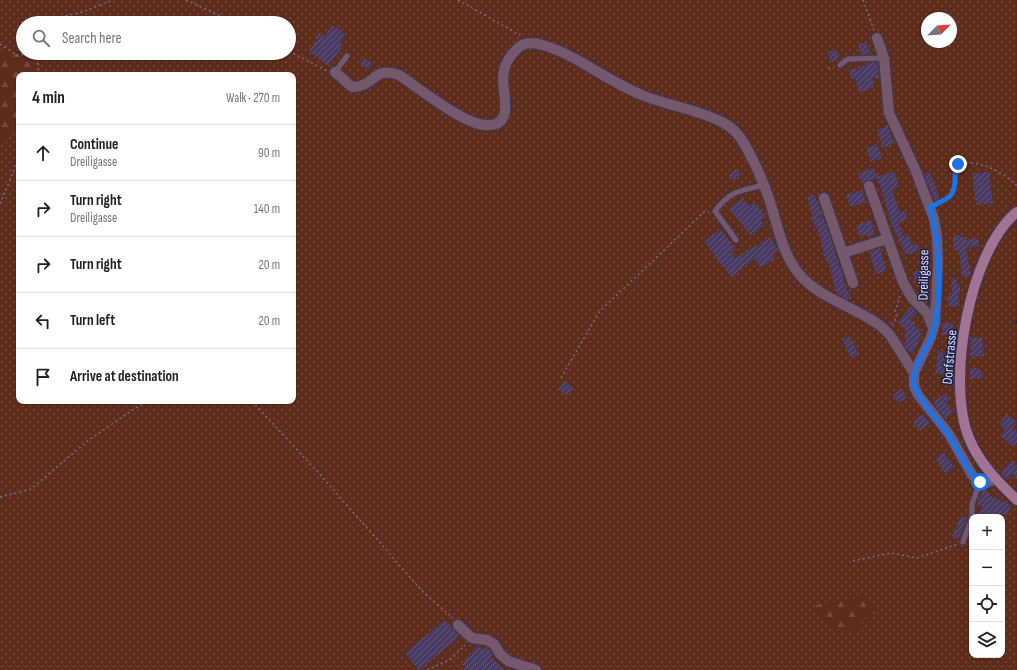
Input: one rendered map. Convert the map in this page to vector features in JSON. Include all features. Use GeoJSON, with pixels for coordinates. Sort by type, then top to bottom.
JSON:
{"type":"FeatureCollection","features":[{"type":"Feature","properties":{"kind":"street","name":"Dreiligasse"},"geometry":{"type":"LineString","coordinates":[[878,41],[884,58],[889,113],[915,169],[930,207],[936,228],[938,251],[937,303],[933,330],[914,373]]}},
{"type":"Feature","properties":{"kind":"street"},"geometry":{"type":"LineString","coordinates":[[335,72],[352,87],[358,88],[380,73],[389,71],[399,75],[461,116],[480,124],[492,124],[503,118],[506,111],[503,78],[506,65],[510,57],[517,49],[527,43],[539,44],[581,62],[640,94],[697,112],[726,124],[742,139],[764,185],[787,255],[798,274],[809,284],[862,314],[886,330],[914,373],[914,386],[918,395],[943,425],[972,475],[980,482],[986,483],[995,479]]}},
{"type":"Feature","properties":{"kind":"street"},"geometry":{"type":"LineString","coordinates":[[869,186],[906,289],[927,313],[933,330]]}},
{"type":"Feature","properties":{"kind":"street"},"geometry":{"type":"LineString","coordinates":[[824,198],[853,283]]}},
{"type":"Feature","properties":{"kind":"street","name":"Dorfstrasse"},"geometry":{"type":"LineString","coordinates":[[1017,212],[999,231],[986,257],[969,311],[963,338],[959,389],[963,421],[973,447],[995,479],[1017,500]]}},
{"type":"Feature","properties":{"kind":"street"},"geometry":{"type":"LineString","coordinates":[[843,253],[888,240]]}},
{"type":"Feature","properties":{"kind":"street"},"geometry":{"type":"LineString","coordinates":[[458,625],[472,638],[487,640],[494,644],[500,654],[508,661],[536,670]]}},
{"type":"Feature","properties":{"kind":"lane"},"geometry":{"type":"LineString","coordinates":[[872,58],[878,41]]}},
{"type":"Feature","properties":{"kind":"lane"},"geometry":{"type":"LineString","coordinates":[[335,72],[347,56]]}},
{"type":"Feature","properties":{"kind":"lane"},"geometry":{"type":"LineString","coordinates":[[840,65],[846,60],[884,58]]}},
{"type":"Feature","properties":{"kind":"lane"},"geometry":{"type":"LineString","coordinates":[[736,240],[715,211],[723,200],[732,194],[764,185]]}},
{"type":"Feature","properties":{"kind":"lane"},"geometry":{"type":"LineString","coordinates":[[972,514],[972,504],[980,482]]}},
{"type":"Feature","properties":{"kind":"lane"},"geometry":{"type":"LineString","coordinates":[[963,542],[969,525]]}},
{"type":"Feature","properties":{"kind":"path"},"geometry":{"type":"LineString","coordinates":[[66,16],[82,12],[113,0]]}},
{"type":"Feature","properties":{"kind":"path"},"geometry":{"type":"LineString","coordinates":[[186,0],[221,16]]}},
{"type":"Feature","properties":{"kind":"path"},"geometry":{"type":"LineString","coordinates":[[458,0],[522,36],[527,43]]}},
{"type":"Feature","properties":{"kind":"path"},"geometry":{"type":"LineString","coordinates":[[863,0],[878,41]]}},
{"type":"Feature","properties":{"kind":"path"},"geometry":{"type":"LineString","coordinates":[[0,44],[16,55]]}},
{"type":"Feature","properties":{"kind":"path"},"geometry":{"type":"LineString","coordinates":[[296,55],[325,71],[335,72]]}},
{"type":"Feature","properties":{"kind":"path"},"geometry":{"type":"LineString","coordinates":[[38,60],[39,72]]}},
{"type":"Feature","properties":{"kind":"path"},"geometry":{"type":"LineString","coordinates":[[930,207],[948,198],[954,192],[956,184],[956,167],[960,163],[986,165],[996,169],[1017,186]]}},
{"type":"Feature","properties":{"kind":"path"},"geometry":{"type":"LineString","coordinates":[[0,204],[16,165]]}},
{"type":"Feature","properties":{"kind":"path"},"geometry":{"type":"LineString","coordinates":[[561,378],[598,312],[704,212],[715,211]]}},
{"type":"Feature","properties":{"kind":"path"},"geometry":{"type":"LineString","coordinates":[[886,330],[897,317],[895,312],[898,307],[898,299]]}},
{"type":"Feature","properties":{"kind":"path"},"geometry":{"type":"LineString","coordinates":[[0,497],[31,489],[90,438],[141,404]]}},
{"type":"Feature","properties":{"kind":"path"},"geometry":{"type":"LineString","coordinates":[[255,404],[323,478],[423,592],[449,613],[458,625]]}},
{"type":"Feature","properties":{"kind":"path"},"geometry":{"type":"LineString","coordinates":[[853,561],[891,553],[917,558],[963,542]]}},
{"type":"Feature","properties":{"kind":"path"},"geometry":{"type":"LineString","coordinates":[[427,670],[451,659],[472,638]]}},
{"type":"Feature","properties":{"kind":"green space"},"geometry":{"type":"Polygon","coordinates":[[[0,0],[1017,0],[1017,320],[1015,322],[1017,324],[1017,670],[0,670],[0,0]]]}},
{"type":"Feature","properties":{"kind":"green space"},"geometry":{"type":"Polygon","coordinates":[[[0,50],[6,53],[16,54],[16,60],[32,60],[38,72],[16,72],[16,132],[0,141],[0,50]]]}},
{"type":"Feature","properties":{"kind":"green space"},"geometry":{"type":"Polygon","coordinates":[[[862,597],[877,611],[862,621],[858,632],[841,632],[820,619],[815,605],[862,597]]]}},
{"type":"Feature","properties":{"kind":"building"},"geometry":{"type":"Polygon","coordinates":[[[333,25],[346,35],[340,43],[344,45],[328,66],[309,51],[317,40],[315,38],[319,33],[324,37],[333,25]]]}},
{"type":"Feature","properties":{"kind":"building"},"geometry":{"type":"Polygon","coordinates":[[[866,42],[871,54],[862,55],[858,45],[866,42]]]}},
{"type":"Feature","properties":{"kind":"building"},"geometry":{"type":"Polygon","coordinates":[[[835,49],[840,58],[832,62],[827,53],[835,49]]]}},
{"type":"Feature","properties":{"kind":"building"},"geometry":{"type":"Polygon","coordinates":[[[365,58],[372,64],[368,70],[360,64],[365,58]]]}},
{"type":"Feature","properties":{"kind":"building"},"geometry":{"type":"Polygon","coordinates":[[[877,62],[879,77],[872,79],[874,87],[859,93],[855,79],[851,79],[849,70],[867,65],[866,63],[877,62]]]}},
{"type":"Feature","properties":{"kind":"building"},"geometry":{"type":"Polygon","coordinates":[[[888,126],[894,144],[883,148],[877,130],[888,126]]]}},
{"type":"Feature","properties":{"kind":"building"},"geometry":{"type":"Polygon","coordinates":[[[877,144],[882,158],[871,162],[866,148],[877,144]]]}},
{"type":"Feature","properties":{"kind":"building"},"geometry":{"type":"Polygon","coordinates":[[[874,168],[877,177],[894,171],[899,187],[892,190],[900,213],[905,211],[908,219],[899,222],[904,237],[909,235],[912,245],[918,244],[920,250],[906,255],[892,225],[878,179],[867,180],[862,184],[858,173],[874,168]]]}},
{"type":"Feature","properties":{"kind":"building"},"geometry":{"type":"Polygon","coordinates":[[[736,169],[741,174],[734,181],[729,176],[736,169]]]}},
{"type":"Feature","properties":{"kind":"building"},"geometry":{"type":"Polygon","coordinates":[[[930,172],[941,202],[936,204],[924,175],[930,172]]]}},
{"type":"Feature","properties":{"kind":"building"},"geometry":{"type":"Polygon","coordinates":[[[989,172],[993,203],[976,205],[972,174],[989,172]]]}},
{"type":"Feature","properties":{"kind":"building"},"geometry":{"type":"Polygon","coordinates":[[[862,190],[866,202],[850,207],[846,195],[862,190]]]}},
{"type":"Feature","properties":{"kind":"building"},"geometry":{"type":"Polygon","coordinates":[[[814,195],[822,215],[818,217],[823,217],[833,244],[839,267],[840,266],[844,277],[847,291],[851,293],[847,300],[836,292],[817,227],[815,228],[807,197],[814,195]]]}},
{"type":"Feature","properties":{"kind":"building"},"geometry":{"type":"Polygon","coordinates":[[[743,198],[749,206],[754,202],[766,217],[761,220],[765,225],[751,236],[729,209],[743,198]]]}},
{"type":"Feature","properties":{"kind":"building"},"geometry":{"type":"Polygon","coordinates":[[[871,220],[875,234],[868,237],[867,234],[860,237],[856,225],[871,220]]]}},
{"type":"Feature","properties":{"kind":"building"},"geometry":{"type":"Polygon","coordinates":[[[721,229],[735,249],[731,253],[735,258],[771,237],[778,250],[772,254],[775,259],[760,268],[755,259],[731,277],[704,241],[721,229]]]}},
{"type":"Feature","properties":{"kind":"building"},"geometry":{"type":"Polygon","coordinates":[[[960,235],[960,237],[965,237],[965,240],[978,238],[979,246],[966,248],[971,275],[962,277],[959,250],[953,250],[953,236],[960,235]]]}},
{"type":"Feature","properties":{"kind":"building"},"geometry":{"type":"Polygon","coordinates":[[[880,248],[887,271],[876,274],[869,252],[880,248]]]}},
{"type":"Feature","properties":{"kind":"building"},"geometry":{"type":"Polygon","coordinates":[[[925,268],[929,281],[917,285],[912,272],[925,268]]]}},
{"type":"Feature","properties":{"kind":"building"},"geometry":{"type":"Polygon","coordinates":[[[956,278],[957,285],[960,285],[960,294],[958,294],[960,306],[949,307],[947,295],[952,295],[951,279],[956,278]]]}},
{"type":"Feature","properties":{"kind":"building"},"geometry":{"type":"Polygon","coordinates":[[[911,306],[917,313],[910,320],[916,324],[914,326],[921,330],[920,333],[922,334],[913,353],[907,350],[904,345],[908,338],[903,336],[906,330],[898,322],[911,306]]]}},
{"type":"Feature","properties":{"kind":"building"},"geometry":{"type":"Polygon","coordinates":[[[942,323],[953,323],[954,334],[943,335],[942,323]]]}},
{"type":"Feature","properties":{"kind":"building"},"geometry":{"type":"Polygon","coordinates":[[[849,336],[859,354],[851,358],[842,339],[849,336]]]}},
{"type":"Feature","properties":{"kind":"building"},"geometry":{"type":"Polygon","coordinates":[[[982,337],[984,356],[971,357],[970,338],[982,337]]]}},
{"type":"Feature","properties":{"kind":"building"},"geometry":{"type":"Polygon","coordinates":[[[938,350],[951,358],[949,375],[935,374],[938,350]]]}},
{"type":"Feature","properties":{"kind":"building"},"geometry":{"type":"Polygon","coordinates":[[[978,368],[978,370],[982,370],[983,378],[971,379],[969,369],[978,368]]]}},
{"type":"Feature","properties":{"kind":"building"},"geometry":{"type":"Polygon","coordinates":[[[564,381],[573,388],[567,396],[558,389],[564,381]]]}},
{"type":"Feature","properties":{"kind":"building"},"geometry":{"type":"Polygon","coordinates":[[[901,389],[907,398],[898,403],[893,395],[901,389]]]}},
{"type":"Feature","properties":{"kind":"building"},"geometry":{"type":"Polygon","coordinates":[[[945,394],[950,400],[946,403],[953,412],[945,418],[933,402],[945,394]]]}},
{"type":"Feature","properties":{"kind":"building"},"geometry":{"type":"Polygon","coordinates":[[[922,414],[930,423],[921,431],[913,422],[922,414]]]}},
{"type":"Feature","properties":{"kind":"building"},"geometry":{"type":"Polygon","coordinates":[[[1007,414],[1017,422],[1013,428],[1017,431],[1017,442],[1013,447],[1000,436],[1005,429],[999,424],[1007,414]]]}},
{"type":"Feature","properties":{"kind":"building"},"geometry":{"type":"Polygon","coordinates":[[[944,452],[954,468],[945,474],[935,458],[944,452]]]}},
{"type":"Feature","properties":{"kind":"building"},"geometry":{"type":"Polygon","coordinates":[[[1012,460],[1017,466],[1017,479],[1013,474],[1007,480],[1001,473],[1012,460]]]}},
{"type":"Feature","properties":{"kind":"building"},"geometry":{"type":"Polygon","coordinates":[[[983,490],[991,494],[990,496],[1011,505],[1007,516],[1001,513],[978,514],[982,506],[977,504],[983,490]]]}},
{"type":"Feature","properties":{"kind":"building"},"geometry":{"type":"Polygon","coordinates":[[[961,516],[967,519],[959,539],[952,536],[961,516]]]}},
{"type":"Feature","properties":{"kind":"building"},"geometry":{"type":"Polygon","coordinates":[[[445,620],[459,637],[419,670],[405,653],[445,620]]]}},
{"type":"Feature","properties":{"kind":"building"},"geometry":{"type":"Polygon","coordinates":[[[478,645],[483,650],[486,647],[489,649],[493,655],[491,657],[505,670],[463,670],[466,667],[462,664],[478,645]]]}},
{"type":"Feature","properties":{"kind":"route"},"geometry":{"type":"LineString","coordinates":[[958,164],[955,170],[956,184],[954,192],[948,198],[930,207],[936,228],[938,246],[936,315],[931,337],[914,373],[914,382],[918,395],[943,425],[972,475],[980,482]]}}]}
